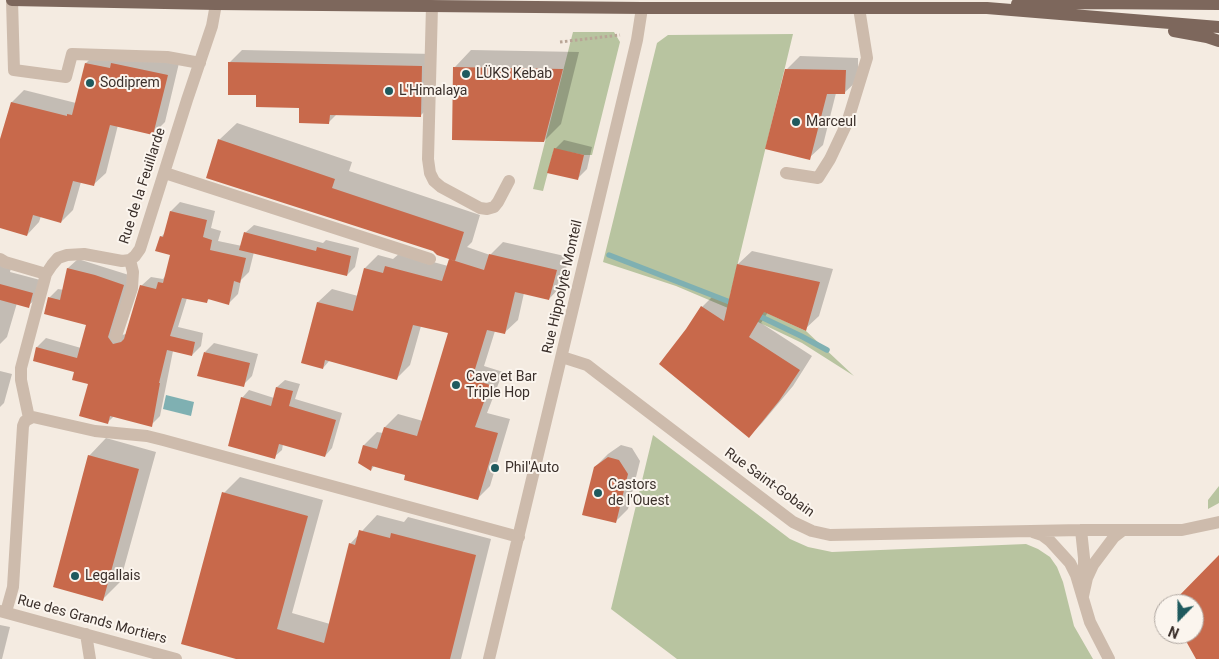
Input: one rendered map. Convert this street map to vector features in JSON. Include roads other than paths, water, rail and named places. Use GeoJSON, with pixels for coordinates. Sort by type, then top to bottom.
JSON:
{"type":"FeatureCollection","features":[{"type":"Feature","properties":{"kind":"main road"},"geometry":{"type":"LineString","coordinates":[[12,0],[642,8],[987,8],[1043,3],[1219,4]]}},
{"type":"Feature","properties":{"kind":"main road"},"geometry":{"type":"LineString","coordinates":[[987,8],[1219,27]]}},
{"type":"Feature","properties":{"kind":"main road"},"geometry":{"type":"LineString","coordinates":[[1085,17],[1207,37],[1219,42]]}},
{"type":"Feature","properties":{"kind":"street"},"geometry":{"type":"LineString","coordinates":[[12,0],[14,70],[66,77],[72,54],[167,57],[200,63]]}},
{"type":"Feature","properties":{"kind":"street","name":"Rue de la Feuillarde"},"geometry":{"type":"LineString","coordinates":[[29,418],[21,380],[22,368],[46,274],[58,258],[67,255],[84,254],[122,261],[130,260],[136,256],[145,237],[212,26],[216,4]]}},
{"type":"Feature","properties":{"kind":"street"},"geometry":{"type":"LineString","coordinates":[[432,6],[430,173],[434,181],[441,187],[480,208],[488,209],[498,202],[509,181]]}},
{"type":"Feature","properties":{"kind":"street","name":"Rue Hippolyte Monteil"},"geometry":{"type":"LineString","coordinates":[[489,659],[638,40],[642,8]]}},
{"type":"Feature","properties":{"kind":"street"},"geometry":{"type":"LineString","coordinates":[[786,173],[818,178],[830,159],[847,123],[867,58],[859,8]]}},
{"type":"Feature","properties":{"kind":"street"},"geometry":{"type":"LineString","coordinates":[[164,173],[430,259]]}},
{"type":"Feature","properties":{"kind":"street"},"geometry":{"type":"LineString","coordinates":[[0,259],[46,274]]}},
{"type":"Feature","properties":{"kind":"street"},"geometry":{"type":"LineString","coordinates":[[116,336],[132,288],[133,272],[130,260]]}},
{"type":"Feature","properties":{"kind":"street","name":"Rue Saint-Gobain"},"geometry":{"type":"LineString","coordinates":[[562,357],[586,365],[793,522],[812,531],[830,535],[1182,530],[1219,522]]}},
{"type":"Feature","properties":{"kind":"street"},"geometry":{"type":"LineString","coordinates":[[3,612],[13,587],[22,433],[25,421],[29,418],[46,419],[95,431],[147,436],[519,537]]}},
{"type":"Feature","properties":{"kind":"street"},"geometry":{"type":"LineString","coordinates":[[1082,530],[1084,558],[1083,596]]}},
{"type":"Feature","properties":{"kind":"street"},"geometry":{"type":"LineString","coordinates":[[1083,596],[1087,578],[1093,564],[1114,537],[1123,530]]}},
{"type":"Feature","properties":{"kind":"street"},"geometry":{"type":"LineString","coordinates":[[1028,531],[1042,535],[1061,551],[1076,575],[1090,622],[1109,659]]}},
{"type":"Feature","properties":{"kind":"street","name":"Rue des Grands Mortiers"},"geometry":{"type":"LineString","coordinates":[[3,612],[176,659]]}},
{"type":"Feature","properties":{"kind":"street"},"geometry":{"type":"LineString","coordinates":[[86,634],[90,659]]}},
{"type":"Feature","properties":{"kind":"water"},"geometry":{"type":"Polygon","coordinates":[[[166,395],[194,402],[191,416],[163,409],[166,395]]]}},
{"type":"Feature","properties":{"kind":"waterway"},"geometry":{"type":"LineString","coordinates":[[609,255],[735,304]]}},
{"type":"Feature","properties":{"kind":"waterway"},"geometry":{"type":"LineString","coordinates":[[755,314],[827,350]]}},
{"type":"Feature","properties":{"kind":"place","name":"LÜKS Kebab"},"geometry":{"type":"Point","coordinates":[466,74]}},
{"type":"Feature","properties":{"kind":"place","name":"Sodiprem"},"geometry":{"type":"Point","coordinates":[90,83]}},
{"type":"Feature","properties":{"kind":"place","name":"L'Himalaya"},"geometry":{"type":"Point","coordinates":[389,91]}},
{"type":"Feature","properties":{"kind":"place","name":"Marceul"},"geometry":{"type":"Point","coordinates":[796,122]}},
{"type":"Feature","properties":{"kind":"place","name":"Cave et Bar Triple Hop"},"geometry":{"type":"Point","coordinates":[456,385]}},
{"type":"Feature","properties":{"kind":"place","name":"Phil'Auto"},"geometry":{"type":"Point","coordinates":[495,468]}},
{"type":"Feature","properties":{"kind":"place","name":"Castors de l'Ouest"},"geometry":{"type":"Point","coordinates":[598,493]}},
{"type":"Feature","properties":{"kind":"place","name":"Legallais"},"geometry":{"type":"Point","coordinates":[75,576]}}]}
